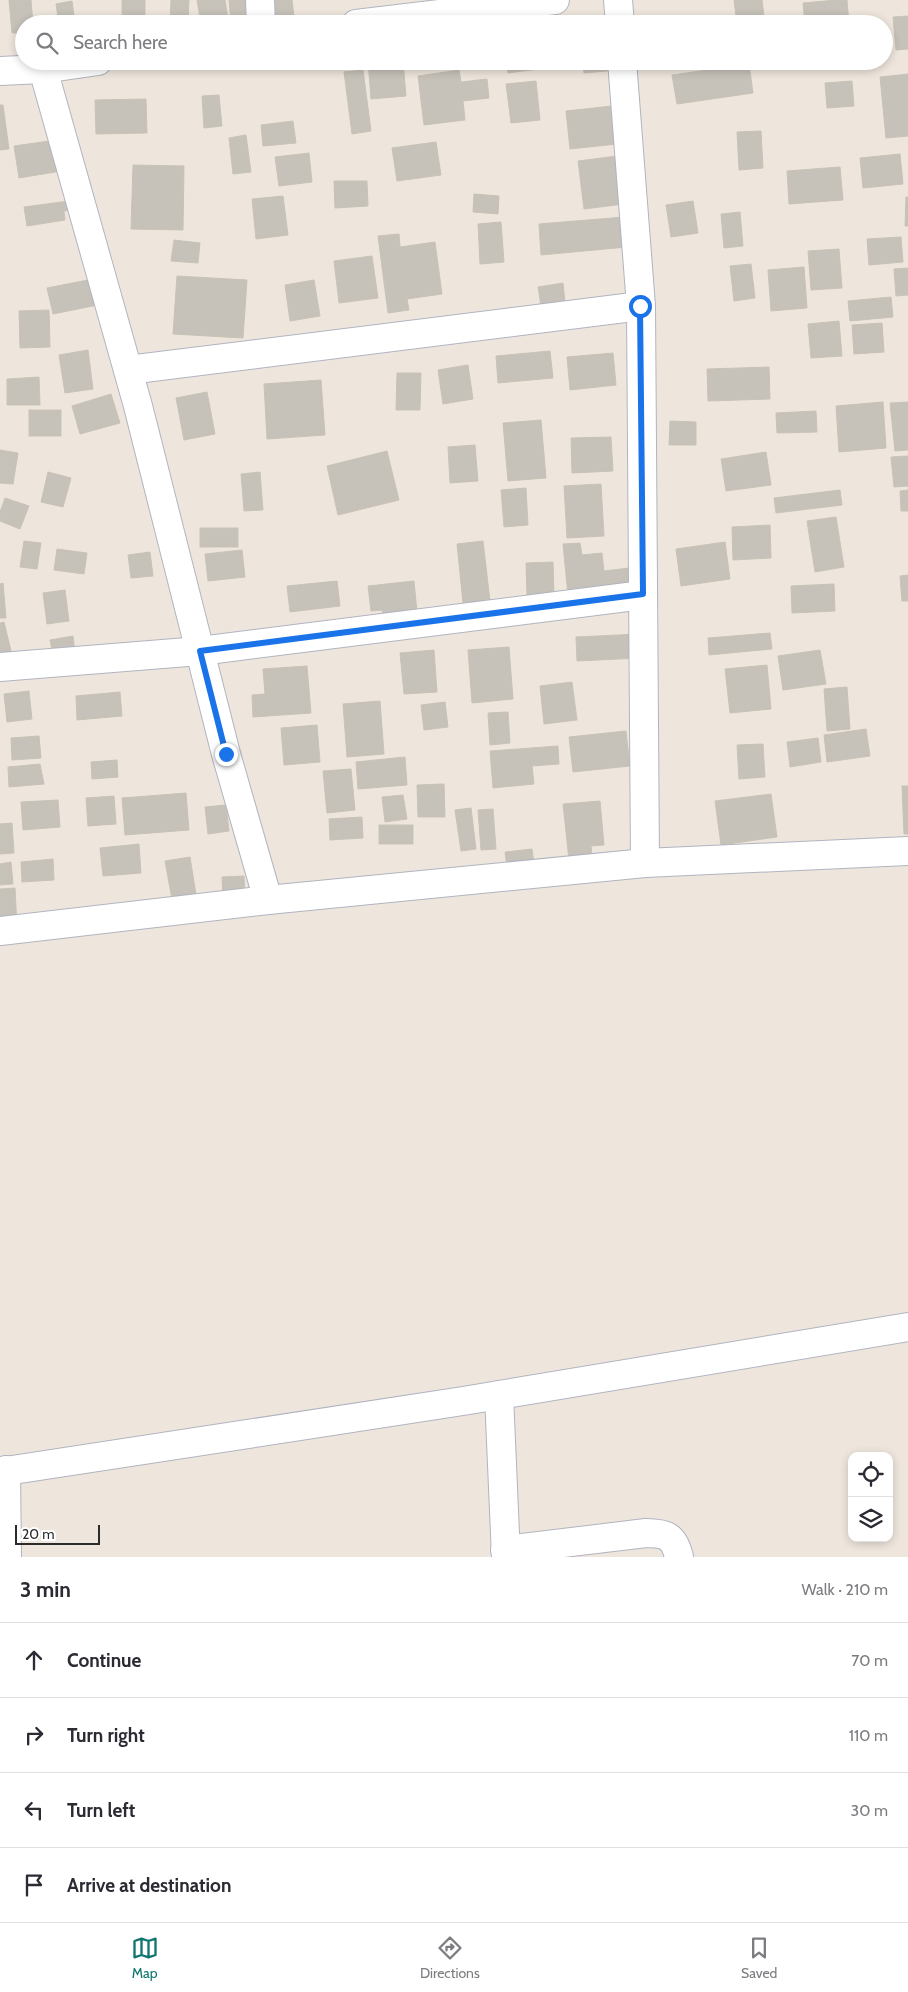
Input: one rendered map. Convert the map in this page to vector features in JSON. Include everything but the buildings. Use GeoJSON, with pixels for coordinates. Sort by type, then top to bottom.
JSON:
{"type":"FeatureCollection","features":[{"type":"Feature","properties":{"kind":"street"},"geometry":{"type":"LineString","coordinates":[[260,0],[261,15]]}},
{"type":"Feature","properties":{"kind":"street"},"geometry":{"type":"LineString","coordinates":[[431,15],[555,0]]}},
{"type":"Feature","properties":{"kind":"street"},"geometry":{"type":"LineString","coordinates":[[618,0],[619,15]]}},
{"type":"Feature","properties":{"kind":"street"},"geometry":{"type":"LineString","coordinates":[[0,71],[21,70]]}},
{"type":"Feature","properties":{"kind":"street"},"geometry":{"type":"LineString","coordinates":[[42,70],[128,370],[229,763],[268,900]]}},
{"type":"Feature","properties":{"kind":"street"},"geometry":{"type":"LineString","coordinates":[[623,70],[640,306],[645,863]]}},
{"type":"Feature","properties":{"kind":"street"},"geometry":{"type":"LineString","coordinates":[[128,370],[640,306]]}},
{"type":"Feature","properties":{"kind":"street"},"geometry":{"type":"LineString","coordinates":[[0,667],[200,651],[643,594]]}},
{"type":"Feature","properties":{"kind":"street"},"geometry":{"type":"LineString","coordinates":[[0,931],[268,900],[645,863],[908,851]]}},
{"type":"Feature","properties":{"kind":"street"},"geometry":{"type":"LineString","coordinates":[[7,1557],[3,1471],[500,1395],[908,1327]]}},
{"type":"Feature","properties":{"kind":"street"},"geometry":{"type":"LineString","coordinates":[[500,1395],[506,1554],[646,1533],[660,1533],[667,1535],[673,1542],[679,1557]]}},
{"type":"Feature","properties":{"kind":"route"},"geometry":{"type":"LineString","coordinates":[[226,754],[200,651],[643,594],[640,306]]}}]}
